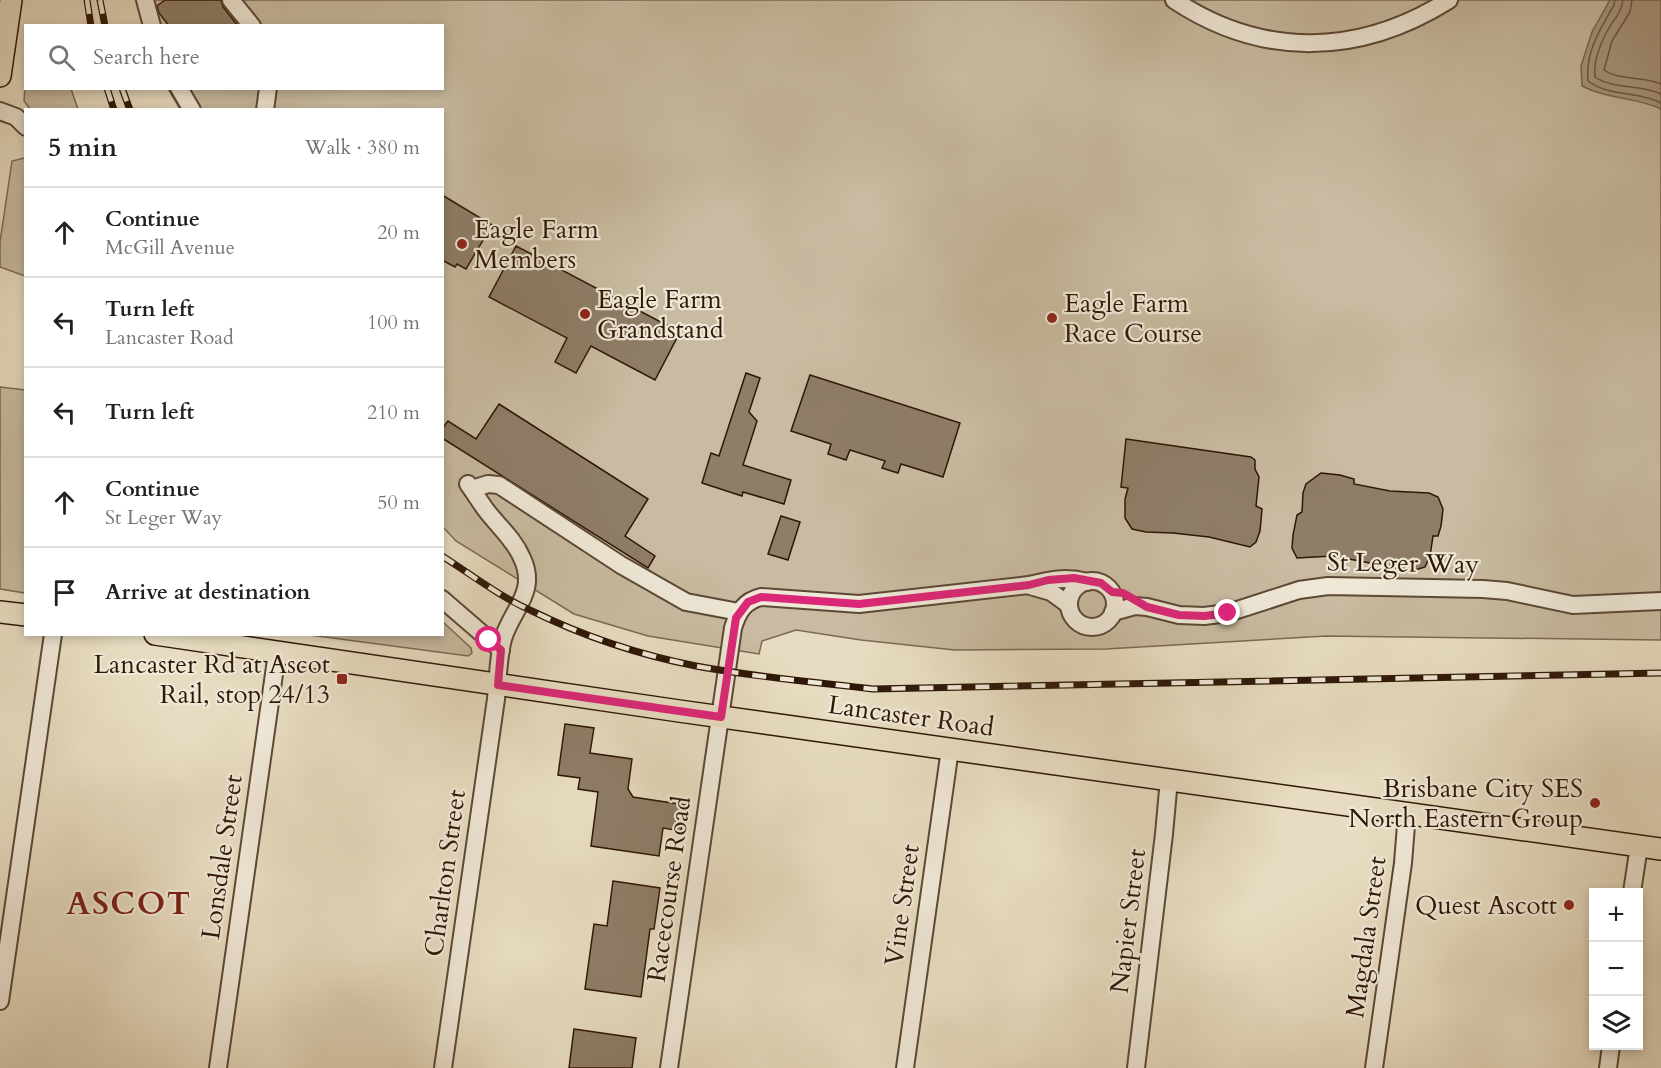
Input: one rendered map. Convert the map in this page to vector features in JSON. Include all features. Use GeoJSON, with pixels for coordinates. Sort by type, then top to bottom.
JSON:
{"type":"FeatureCollection","features":[{"type":"Feature","properties":{"kind":"main road"},"geometry":{"type":"LineString","coordinates":[[0,76],[11,0]]}},
{"type":"Feature","properties":{"kind":"main road"},"geometry":{"type":"LineString","coordinates":[[0,612],[24,615]]}},
{"type":"Feature","properties":{"kind":"main road","name":"Lancaster Road"},"geometry":{"type":"LineString","coordinates":[[168,636],[721,717],[1661,849]]}},
{"type":"Feature","properties":{"kind":"street"},"geometry":{"type":"LineString","coordinates":[[145,0],[151,24]]}},
{"type":"Feature","properties":{"kind":"street"},"geometry":{"type":"LineString","coordinates":[[231,0],[250,24]]}},
{"type":"Feature","properties":{"kind":"street"},"geometry":{"type":"LineString","coordinates":[[1174,0],[1196,14],[1230,29],[1284,41],[1321,43],[1379,34],[1409,22],[1449,0]]}},
{"type":"Feature","properties":{"kind":"street"},"geometry":{"type":"LineString","coordinates":[[180,90],[191,108]]}},
{"type":"Feature","properties":{"kind":"street"},"geometry":{"type":"LineString","coordinates":[[265,108],[268,90]]}},
{"type":"Feature","properties":{"kind":"street"},"geometry":{"type":"LineString","coordinates":[[0,111],[16,117],[24,125]]}},
{"type":"Feature","properties":{"kind":"street","name":"Charlton Street"},"geometry":{"type":"LineString","coordinates":[[443,1068],[498,685],[501,650],[508,628],[527,589],[527,570],[522,556],[510,538],[486,511],[470,486],[488,483],[499,485],[621,565],[686,602],[739,612]]}},
{"type":"Feature","properties":{"kind":"street"},"geometry":{"type":"LineString","coordinates":[[739,612],[748,602],[761,597],[859,604],[1029,585],[1066,578],[1101,583],[1112,592],[1115,605],[1113,612],[1103,624],[1088,626],[1075,619],[1069,605],[1074,590],[1087,582]]}},
{"type":"Feature","properties":{"kind":"street"},"geometry":{"type":"LineString","coordinates":[[1029,585],[1051,592],[1069,605]]}},
{"type":"Feature","properties":{"kind":"street","name":"St Leger Way"},"geometry":{"type":"LineString","coordinates":[[1113,612],[1135,606],[1179,615],[1204,616],[1228,613],[1299,590],[1328,586],[1483,589],[1507,591],[1573,605],[1661,601]]}},
{"type":"Feature","properties":{"kind":"street","name":"St Leger Way"},"geometry":{"type":"LineString","coordinates":[[1112,592],[1123,593],[1147,607]]}},
{"type":"Feature","properties":{"kind":"street"},"geometry":{"type":"LineString","coordinates":[[444,601],[501,650]]}},
{"type":"Feature","properties":{"kind":"street","name":"Racecourse Road"},"geometry":{"type":"LineString","coordinates":[[669,1068],[733,628],[739,612]]}},
{"type":"Feature","properties":{"kind":"street"},"geometry":{"type":"LineString","coordinates":[[0,1001],[53,636]]}},
{"type":"Feature","properties":{"kind":"street","name":"Lonsdale Street"},"geometry":{"type":"LineString","coordinates":[[218,1068],[277,653]]}},
{"type":"Feature","properties":{"kind":"street","name":"Vine Street"},"geometry":{"type":"LineString","coordinates":[[905,1068],[950,749]]}},
{"type":"Feature","properties":{"kind":"street","name":"Napier Street"},"geometry":{"type":"LineString","coordinates":[[1136,1068],[1169,779]]}},
{"type":"Feature","properties":{"kind":"street","name":"Magdala Street"},"geometry":{"type":"LineString","coordinates":[[1374,1068],[1403,863],[1407,813]]}},
{"type":"Feature","properties":{"kind":"street"},"geometry":{"type":"LineString","coordinates":[[1633,888],[1638,846]]}},
{"type":"Feature","properties":{"kind":"street"},"geometry":{"type":"LineString","coordinates":[[1608,1068],[1610,1050]]}},
{"type":"Feature","properties":{"kind":"shaded area","name":"Eagle Farm Race Course"},"geometry":{"type":"Polygon","coordinates":[[[136,0],[1661,0],[1661,640],[1326,636],[1106,649],[955,650],[861,640],[796,630],[762,641],[759,654],[648,636],[574,614],[456,541],[444,528],[444,108],[179,108],[169,90],[444,90],[444,24],[145,24],[136,0]]]}},
{"type":"Feature","properties":{"kind":"shaded area"},"geometry":{"type":"Polygon","coordinates":[[[25,90],[71,90],[78,108],[29,108],[24,101],[25,90]]]}},
{"type":"Feature","properties":{"kind":"shaded area"},"geometry":{"type":"Polygon","coordinates":[[[24,158],[24,276],[0,267],[0,242],[12,161],[24,158]]]}},
{"type":"Feature","properties":{"kind":"shaded area"},"geometry":{"type":"Polygon","coordinates":[[[0,387],[24,390],[24,593],[0,589],[0,387]]]}},
{"type":"Feature","properties":{"kind":"shaded area"},"geometry":{"type":"Polygon","coordinates":[[[444,623],[471,648],[472,653],[468,656],[318,636],[444,636],[444,623]]]}},
{"type":"Feature","properties":{"kind":"water"},"geometry":{"type":"Polygon","coordinates":[[[1610,0],[1661,0],[1661,109],[1642,102],[1602,94],[1582,86],[1581,66],[1592,32],[1610,0]]]}},
{"type":"Feature","properties":{"kind":"building"},"geometry":{"type":"Polygon","coordinates":[[[165,0],[221,0],[223,7],[236,24],[167,24],[157,6],[165,0]]]}},
{"type":"Feature","properties":{"kind":"building","name":"Eagle Farm Members"},"geometry":{"type":"Polygon","coordinates":[[[444,196],[492,225],[466,269],[457,264],[455,267],[444,261],[444,196]]]}},
{"type":"Feature","properties":{"kind":"building","name":"Eagle Farm Grandstand"},"geometry":{"type":"Polygon","coordinates":[[[516,246],[680,332],[655,380],[591,346],[576,373],[555,362],[567,338],[489,297],[516,246]]]}},
{"type":"Feature","properties":{"kind":"building"},"geometry":{"type":"Polygon","coordinates":[[[746,373],[760,378],[749,412],[757,421],[743,465],[791,480],[784,504],[743,492],[742,496],[702,483],[711,453],[719,456],[746,373]]]}},
{"type":"Feature","properties":{"kind":"building"},"geometry":{"type":"Polygon","coordinates":[[[810,375],[960,423],[943,477],[901,464],[898,473],[882,468],[885,461],[850,450],[846,460],[828,454],[831,444],[791,431],[810,375]]]}},
{"type":"Feature","properties":{"kind":"building"},"geometry":{"type":"Polygon","coordinates":[[[499,404],[648,499],[625,536],[655,556],[648,568],[444,439],[444,426],[448,421],[476,439],[499,404]]]}},
{"type":"Feature","properties":{"kind":"building"},"geometry":{"type":"Polygon","coordinates":[[[1126,439],[1251,457],[1255,460],[1255,469],[1259,477],[1256,506],[1262,509],[1260,531],[1256,542],[1250,547],[1209,537],[1132,529],[1125,518],[1125,499],[1128,488],[1121,487],[1126,439]]]}},
{"type":"Feature","properties":{"kind":"building"},"geometry":{"type":"Polygon","coordinates":[[[1321,473],[1354,479],[1354,484],[1390,491],[1429,493],[1438,497],[1443,509],[1441,526],[1438,536],[1433,536],[1430,556],[1425,567],[1415,570],[1402,569],[1333,556],[1297,558],[1292,548],[1293,535],[1297,515],[1302,512],[1303,493],[1306,484],[1321,473]]]}},
{"type":"Feature","properties":{"kind":"building"},"geometry":{"type":"Polygon","coordinates":[[[781,516],[800,522],[788,560],[768,554],[781,516]]]}},
{"type":"Feature","properties":{"kind":"building"},"geometry":{"type":"Polygon","coordinates":[[[565,724],[594,728],[590,753],[632,759],[628,789],[633,797],[685,805],[681,831],[663,828],[659,856],[591,846],[598,792],[578,789],[580,778],[558,775],[565,724]]]}},
{"type":"Feature","properties":{"kind":"building"},"geometry":{"type":"Polygon","coordinates":[[[613,881],[660,888],[654,929],[650,929],[641,997],[585,989],[594,924],[607,926],[613,881]]]}},
{"type":"Feature","properties":{"kind":"building"},"geometry":{"type":"Polygon","coordinates":[[[574,1029],[636,1038],[632,1068],[569,1068],[574,1029]]]}},
{"type":"Feature","properties":{"kind":"railway"},"geometry":{"type":"LineString","coordinates":[[87,0],[91,24]]}},
{"type":"Feature","properties":{"kind":"railway"},"geometry":{"type":"LineString","coordinates":[[100,0],[105,24]]}},
{"type":"Feature","properties":{"kind":"railway"},"geometry":{"type":"LineString","coordinates":[[108,90],[113,108]]}},
{"type":"Feature","properties":{"kind":"railway"},"geometry":{"type":"LineString","coordinates":[[123,90],[129,108]]}},
{"type":"Feature","properties":{"kind":"railway"},"geometry":{"type":"LineString","coordinates":[[444,557],[520,605],[571,629],[633,650],[675,662],[718,670],[873,689],[1661,673]]}},
{"type":"Feature","properties":{"kind":"place","name":"Eagle Farm Members"},"geometry":{"type":"Point","coordinates":[462,244]}},
{"type":"Feature","properties":{"kind":"place","name":"Eagle Farm Grandstand"},"geometry":{"type":"Point","coordinates":[585,314]}},
{"type":"Feature","properties":{"kind":"place","name":"Eagle Farm Race Course"},"geometry":{"type":"Point","coordinates":[1052,318]}},
{"type":"Feature","properties":{"kind":"place","name":"Lancaster Rd at Ascot Rail, stop 24/13"},"geometry":{"type":"Point","coordinates":[342,679]}},
{"type":"Feature","properties":{"kind":"place","name":"Brisbane City SES North Eastern Group"},"geometry":{"type":"Point","coordinates":[1595,803]}},
{"type":"Feature","properties":{"kind":"place","name":"Quest Ascott"},"geometry":{"type":"Point","coordinates":[1569,905]}},
{"type":"Feature","properties":{"kind":"district","name":"ASCOT"},"geometry":{"type":"Point","coordinates":[129,904]}},
{"type":"Feature","properties":{"kind":"route"},"geometry":{"type":"LineString","coordinates":[[489,640],[501,650],[498,685],[721,717],[733,628],[739,612],[754,598],[776,596],[859,604],[1074,578],[1101,583],[1112,592],[1123,593],[1147,607],[1179,615],[1204,616],[1228,613]]}}]}
